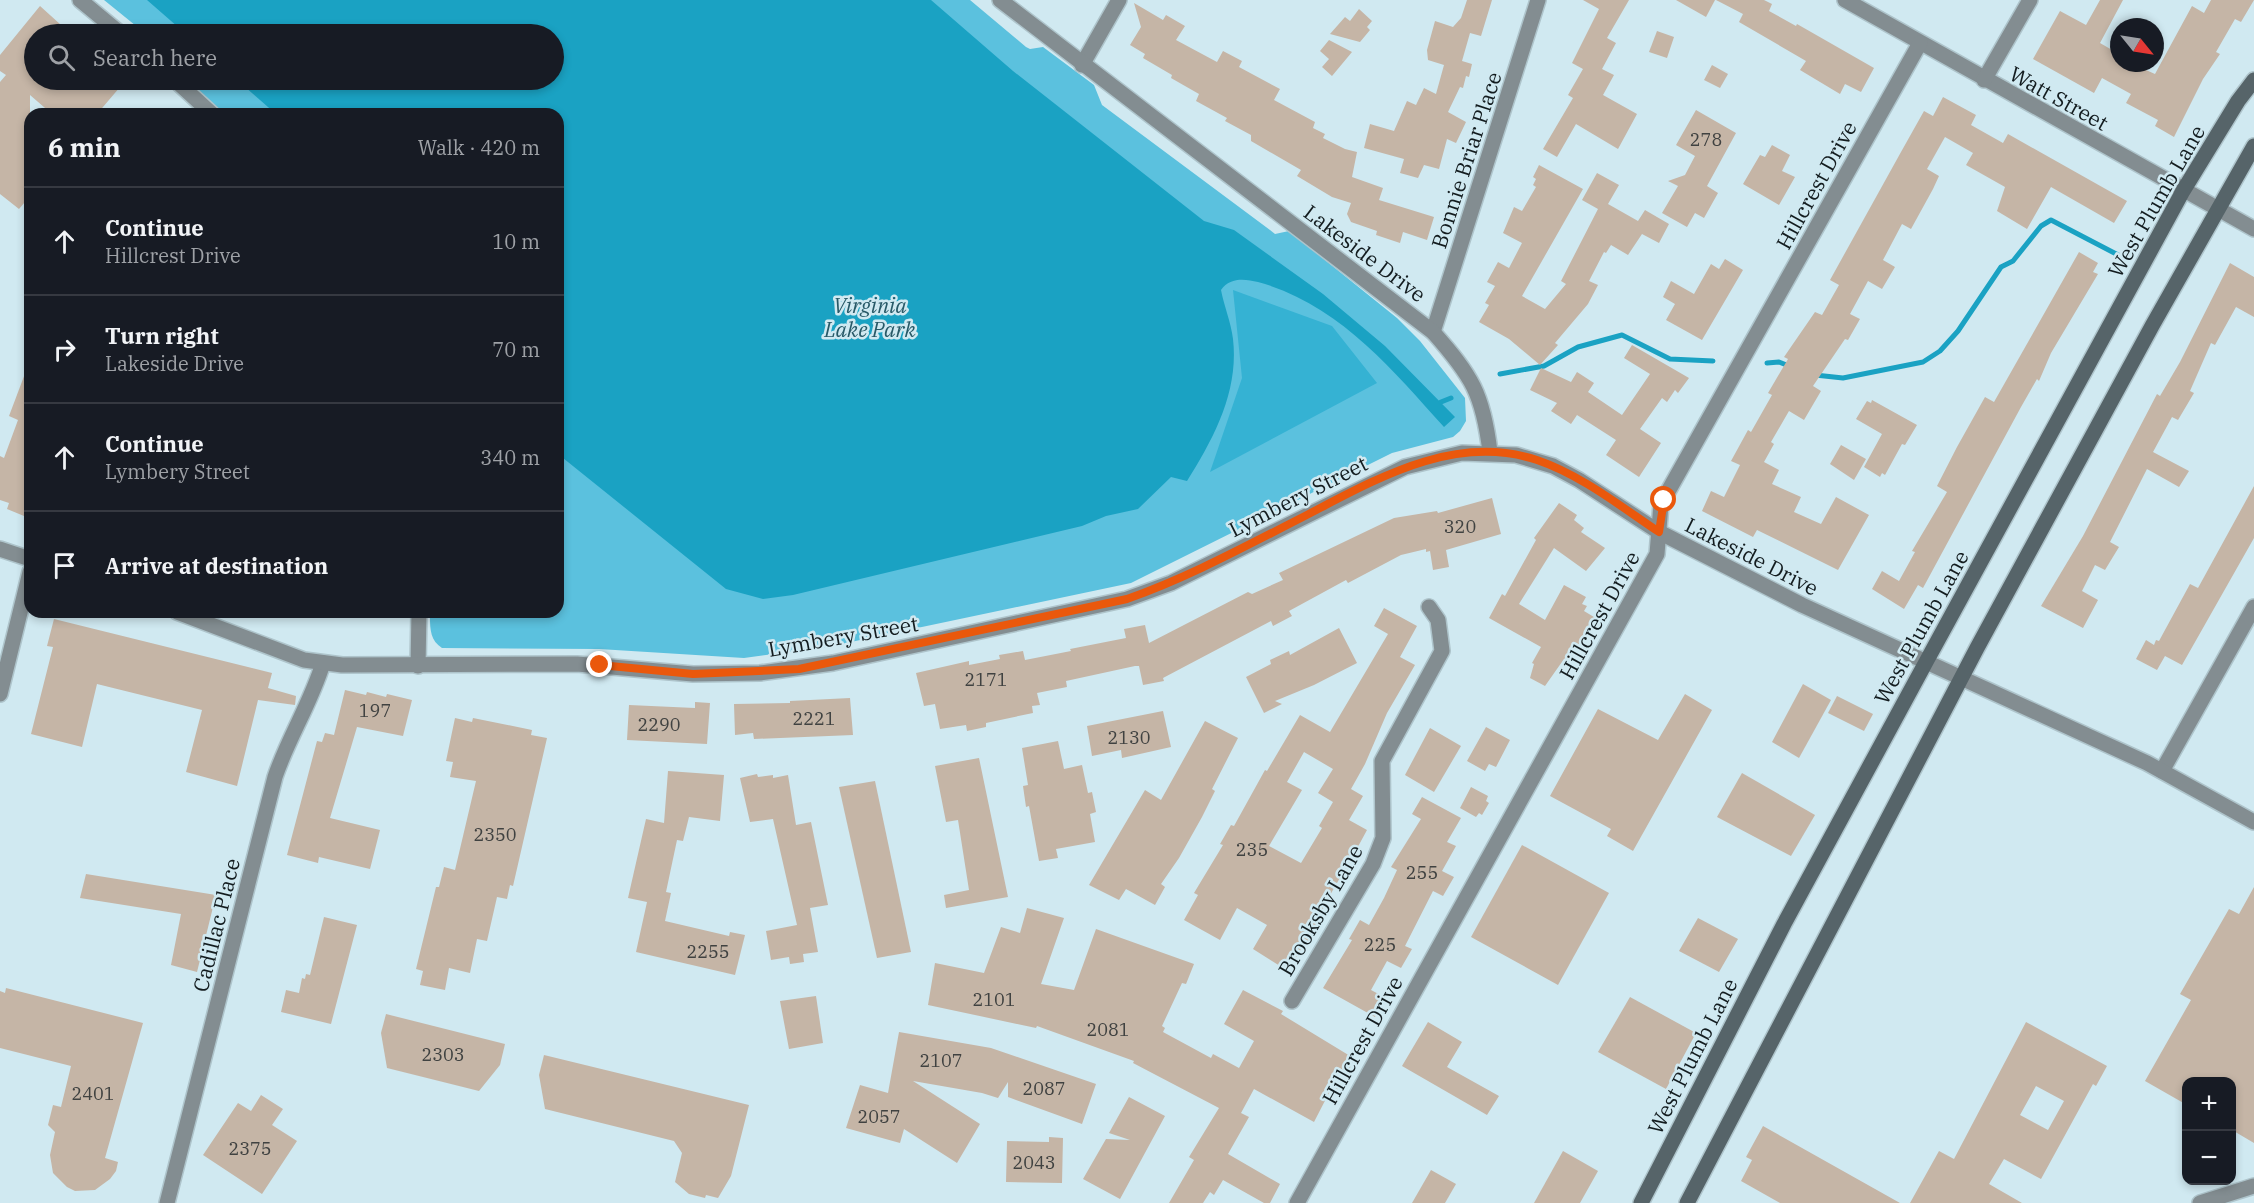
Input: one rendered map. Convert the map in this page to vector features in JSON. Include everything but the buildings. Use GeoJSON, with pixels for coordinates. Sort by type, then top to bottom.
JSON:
{"type":"FeatureCollection","features":[{"type":"Feature","properties":{"kind":"main road","name":"West Plumb Lane"},"geometry":{"type":"LineString","coordinates":[[1641,1203],[1777,937],[2183,191],[2238,101],[2254,80]]}},
{"type":"Feature","properties":{"kind":"main road"},"geometry":{"type":"LineString","coordinates":[[1687,1203],[1962,676],[2254,146]]}},
{"type":"Feature","properties":{"kind":"street"},"geometry":{"type":"LineString","coordinates":[[80,0],[109,24]]}},
{"type":"Feature","properties":{"kind":"street","name":"Lakeside Drive"},"geometry":{"type":"LineString","coordinates":[[1000,0],[1433,332],[1469,375],[1478,392],[1484,411],[1490,452],[1516,455],[1553,466],[1579,480],[1659,532],[1802,606],[1962,676],[2162,771],[2254,822]]}},
{"type":"Feature","properties":{"kind":"street"},"geometry":{"type":"LineString","coordinates":[[1082,65],[1119,0]]}},
{"type":"Feature","properties":{"kind":"street","name":"Bonnie Briar Place"},"geometry":{"type":"LineString","coordinates":[[1433,332],[1538,0]]}},
{"type":"Feature","properties":{"kind":"street","name":"Watt Street"},"geometry":{"type":"LineString","coordinates":[[1845,0],[2254,230]]}},
{"type":"Feature","properties":{"kind":"street"},"geometry":{"type":"LineString","coordinates":[[1984,80],[2030,0]]}},
{"type":"Feature","properties":{"kind":"street","name":"Hillcrest Drive"},"geometry":{"type":"LineString","coordinates":[[1297,1203],[1657,554],[1661,504],[1920,43]]}},
{"type":"Feature","properties":{"kind":"street"},"geometry":{"type":"LineString","coordinates":[[186,90],[205,108]]}},
{"type":"Feature","properties":{"kind":"street","name":"Lymbery Street"},"geometry":{"type":"LineString","coordinates":[[193,618],[304,660],[323,663],[418,666],[577,664],[693,674],[760,672],[833,663],[1127,599],[1171,583],[1405,467],[1462,453],[1490,452]]}},
{"type":"Feature","properties":{"kind":"street"},"geometry":{"type":"LineString","coordinates":[[0,549],[24,557]]}},
{"type":"Feature","properties":{"kind":"street"},"geometry":{"type":"LineString","coordinates":[[0,694],[24,596]]}},
{"type":"Feature","properties":{"kind":"street","name":"Brooksby Lane"},"geometry":{"type":"LineString","coordinates":[[1292,1001],[1372,864],[1383,838],[1382,761],[1442,651],[1438,620],[1430,606]]}},
{"type":"Feature","properties":{"kind":"street"},"geometry":{"type":"LineString","coordinates":[[2162,771],[2254,607]]}},
{"type":"Feature","properties":{"kind":"street"},"geometry":{"type":"LineString","coordinates":[[418,666],[419,618]]}},
{"type":"Feature","properties":{"kind":"street","name":"Cadillac Place"},"geometry":{"type":"LineString","coordinates":[[167,1203],[275,777],[288,743],[316,687],[323,663]]}},
{"type":"Feature","properties":{"kind":"street"},"geometry":{"type":"LineString","coordinates":[[2200,1203],[2254,1186]]}},
{"type":"Feature","properties":{"kind":"green space","name":"Virginia Lake Park"},"geometry":{"type":"Polygon","coordinates":[[[104,0],[970,0],[1026,47],[1030,49],[1043,47],[1094,85],[1102,105],[1275,234],[1289,231],[1397,318],[1420,341],[1465,398],[1466,421],[1453,437],[1392,453],[1131,583],[827,647],[744,658],[599,649],[442,648],[432,637],[430,618],[564,618],[564,108],[218,108],[199,90],[564,90],[564,24],[134,24],[104,0]]]}},
{"type":"Feature","properties":{"kind":"shaded area","name":"Virginia Lake Park"},"geometry":{"type":"Polygon","coordinates":[[[147,0],[931,0],[1013,71],[1204,221],[1234,230],[1323,294],[1385,346],[1455,417],[1444,427],[1383,361],[1338,322],[1313,306],[1287,292],[1258,282],[1233,281],[1221,290],[1233,339],[1234,358],[1228,395],[1215,431],[1187,481],[1171,477],[1138,509],[1106,516],[1082,526],[793,595],[763,599],[726,589],[564,459],[564,108],[269,108],[248,90],[564,90],[564,24],[175,24],[147,0]]]}},
{"type":"Feature","properties":{"kind":"shaded area"},"geometry":{"type":"Polygon","coordinates":[[[1233,290],[1332,326],[1377,383],[1210,472],[1242,378],[1233,290]]]}},
{"type":"Feature","properties":{"kind":"waterway"},"geometry":{"type":"LineString","coordinates":[[1815,375],[1843,378],[1923,362],[1940,351],[1958,331],[2001,267],[2013,261],[2041,226],[2051,220],[2122,257]]}},
{"type":"Feature","properties":{"kind":"waterway"},"geometry":{"type":"LineString","coordinates":[[1500,374],[1544,366],[1578,347],[1622,335],[1670,359],[1713,361]]}},
{"type":"Feature","properties":{"kind":"waterway"},"geometry":{"type":"LineString","coordinates":[[1767,363],[1779,362],[1789,366]]}},
{"type":"Feature","properties":{"kind":"waterway"},"geometry":{"type":"LineString","coordinates":[[1441,402],[1451,398]]}},
{"type":"Feature","properties":{"kind":"route"},"geometry":{"type":"LineString","coordinates":[[600,665],[693,674],[799,669],[1101,606],[1147,593],[1171,583],[1378,478],[1432,458],[1462,453],[1490,452],[1516,455],[1553,466],[1579,480],[1659,532],[1661,504],[1664,500]]}}]}
